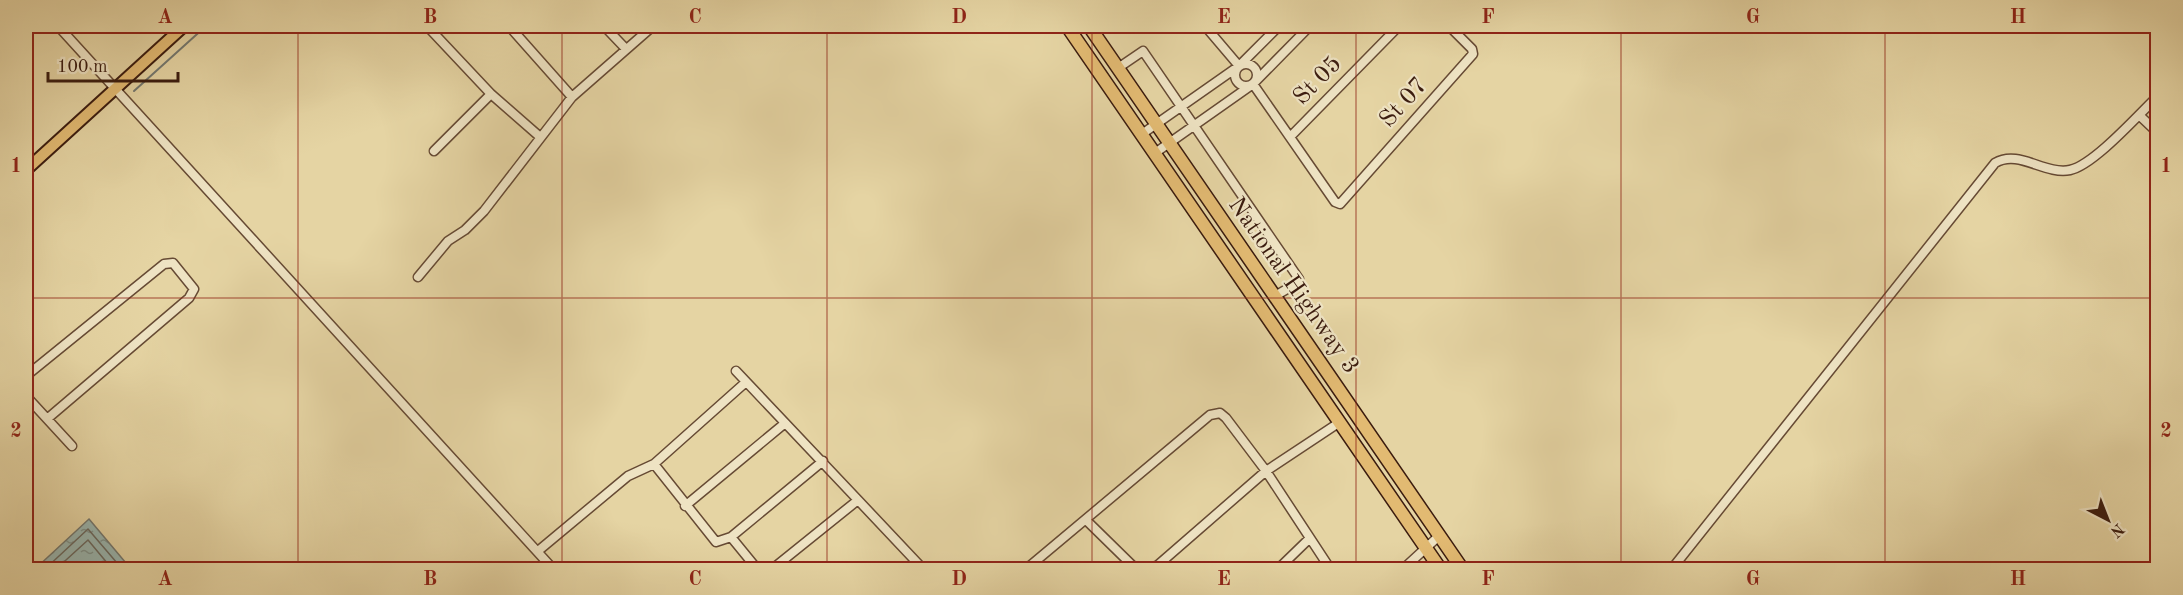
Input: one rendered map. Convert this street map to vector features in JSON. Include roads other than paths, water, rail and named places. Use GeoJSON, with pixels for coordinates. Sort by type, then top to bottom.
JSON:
{"type":"FeatureCollection","features":[{"type":"Feature","properties":{"kind":"highway","name":"National Highway 3"},"geometry":{"type":"LineString","coordinates":[[1067,26],[1441,570]]}},
{"type":"Feature","properties":{"kind":"highway","name":"National Highway 3"},"geometry":{"type":"LineString","coordinates":[[1092,27],[1156,124],[1463,570]]}},
{"type":"Feature","properties":{"kind":"main road"},"geometry":{"type":"LineString","coordinates":[[26,170],[184,26]]}},
{"type":"Feature","properties":{"kind":"street"},"geometry":{"type":"LineString","coordinates":[[58,26],[554,570]]}},
{"type":"Feature","properties":{"kind":"street"},"geometry":{"type":"LineString","coordinates":[[426,26],[491,94],[539,136]]}},
{"type":"Feature","properties":{"kind":"street"},"geometry":{"type":"LineString","coordinates":[[509,26],[572,97]]}},
{"type":"Feature","properties":{"kind":"street"},"geometry":{"type":"LineString","coordinates":[[604,26],[626,49]]}},
{"type":"Feature","properties":{"kind":"street"},"geometry":{"type":"LineString","coordinates":[[418,277],[448,241],[465,230],[484,211],[539,136],[572,97],[653,26]]}},
{"type":"Feature","properties":{"kind":"street"},"geometry":{"type":"LineString","coordinates":[[1205,26],[1239,66]]}},
{"type":"Feature","properties":{"kind":"street"},"geometry":{"type":"LineString","coordinates":[[1142,134],[1239,66],[1279,26]]}},
{"type":"Feature","properties":{"kind":"street"},"geometry":{"type":"LineString","coordinates":[[1155,153],[1253,84],[1310,26]]}},
{"type":"Feature","properties":{"kind":"street","name":"St 05"},"geometry":{"type":"LineString","coordinates":[[1290,137],[1400,26]]}},
{"type":"Feature","properties":{"kind":"street","name":"St 07"},"geometry":{"type":"LineString","coordinates":[[1290,137],[1337,204],[1470,59],[1472,49],[1449,26]]}},
{"type":"Feature","properties":{"kind":"street"},"geometry":{"type":"LineString","coordinates":[[1118,68],[1143,51],[1195,124],[1299,279],[1299,282],[1275,296]]}},
{"type":"Feature","properties":{"kind":"street"},"geometry":{"type":"LineString","coordinates":[[1246,63],[1253,66],[1257,73],[1253,84],[1243,86],[1237,82],[1234,75],[1239,66],[1246,63]]}},
{"type":"Feature","properties":{"kind":"street"},"geometry":{"type":"LineString","coordinates":[[1253,84],[1290,137]]}},
{"type":"Feature","properties":{"kind":"street"},"geometry":{"type":"LineString","coordinates":[[434,151],[491,94]]}},
{"type":"Feature","properties":{"kind":"street"},"geometry":{"type":"LineString","coordinates":[[1671,570],[1995,163],[2011,158],[2047,169],[2072,170],[2088,162],[2157,96]]}},
{"type":"Feature","properties":{"kind":"street"},"geometry":{"type":"LineString","coordinates":[[2139,115],[2157,133]]}},
{"type":"Feature","properties":{"kind":"street"},"geometry":{"type":"LineString","coordinates":[[26,376],[164,264],[173,263],[194,289],[189,298],[47,419]]}},
{"type":"Feature","properties":{"kind":"street"},"geometry":{"type":"LineString","coordinates":[[736,371],[924,570]]}},
{"type":"Feature","properties":{"kind":"street"},"geometry":{"type":"LineString","coordinates":[[538,552],[628,476],[654,464],[746,382]]}},
{"type":"Feature","properties":{"kind":"street"},"geometry":{"type":"LineString","coordinates":[[26,396],[72,446]]}},
{"type":"Feature","properties":{"kind":"street"},"geometry":{"type":"LineString","coordinates":[[1024,570],[1210,415],[1220,413],[1266,471],[1331,570]]}},
{"type":"Feature","properties":{"kind":"street"},"geometry":{"type":"LineString","coordinates":[[1148,570],[1158,565],[1266,471],[1340,422]]}},
{"type":"Feature","properties":{"kind":"street"},"geometry":{"type":"LineString","coordinates":[[685,506],[784,424]]}},
{"type":"Feature","properties":{"kind":"street"},"geometry":{"type":"LineString","coordinates":[[654,464],[685,506],[716,542],[731,537],[823,461]]}},
{"type":"Feature","properties":{"kind":"street"},"geometry":{"type":"LineString","coordinates":[[771,570],[858,500]]}},
{"type":"Feature","properties":{"kind":"street"},"geometry":{"type":"LineString","coordinates":[[1086,520],[1137,570]]}},
{"type":"Feature","properties":{"kind":"street"},"geometry":{"type":"LineString","coordinates":[[1402,570],[1425,546],[1440,536]]}},
{"type":"Feature","properties":{"kind":"street"},"geometry":{"type":"LineString","coordinates":[[731,537],[758,570]]}},
{"type":"Feature","properties":{"kind":"street"},"geometry":{"type":"LineString","coordinates":[[1277,570],[1310,538]]}},
{"type":"Feature","properties":{"kind":"water"},"geometry":{"type":"Polygon","coordinates":[[[89,519],[131,569],[35,569],[89,519]]]}},
{"type":"Feature","properties":{"kind":"waterway"},"geometry":{"type":"LineString","coordinates":[[134,91],[206,26]]}}]}
